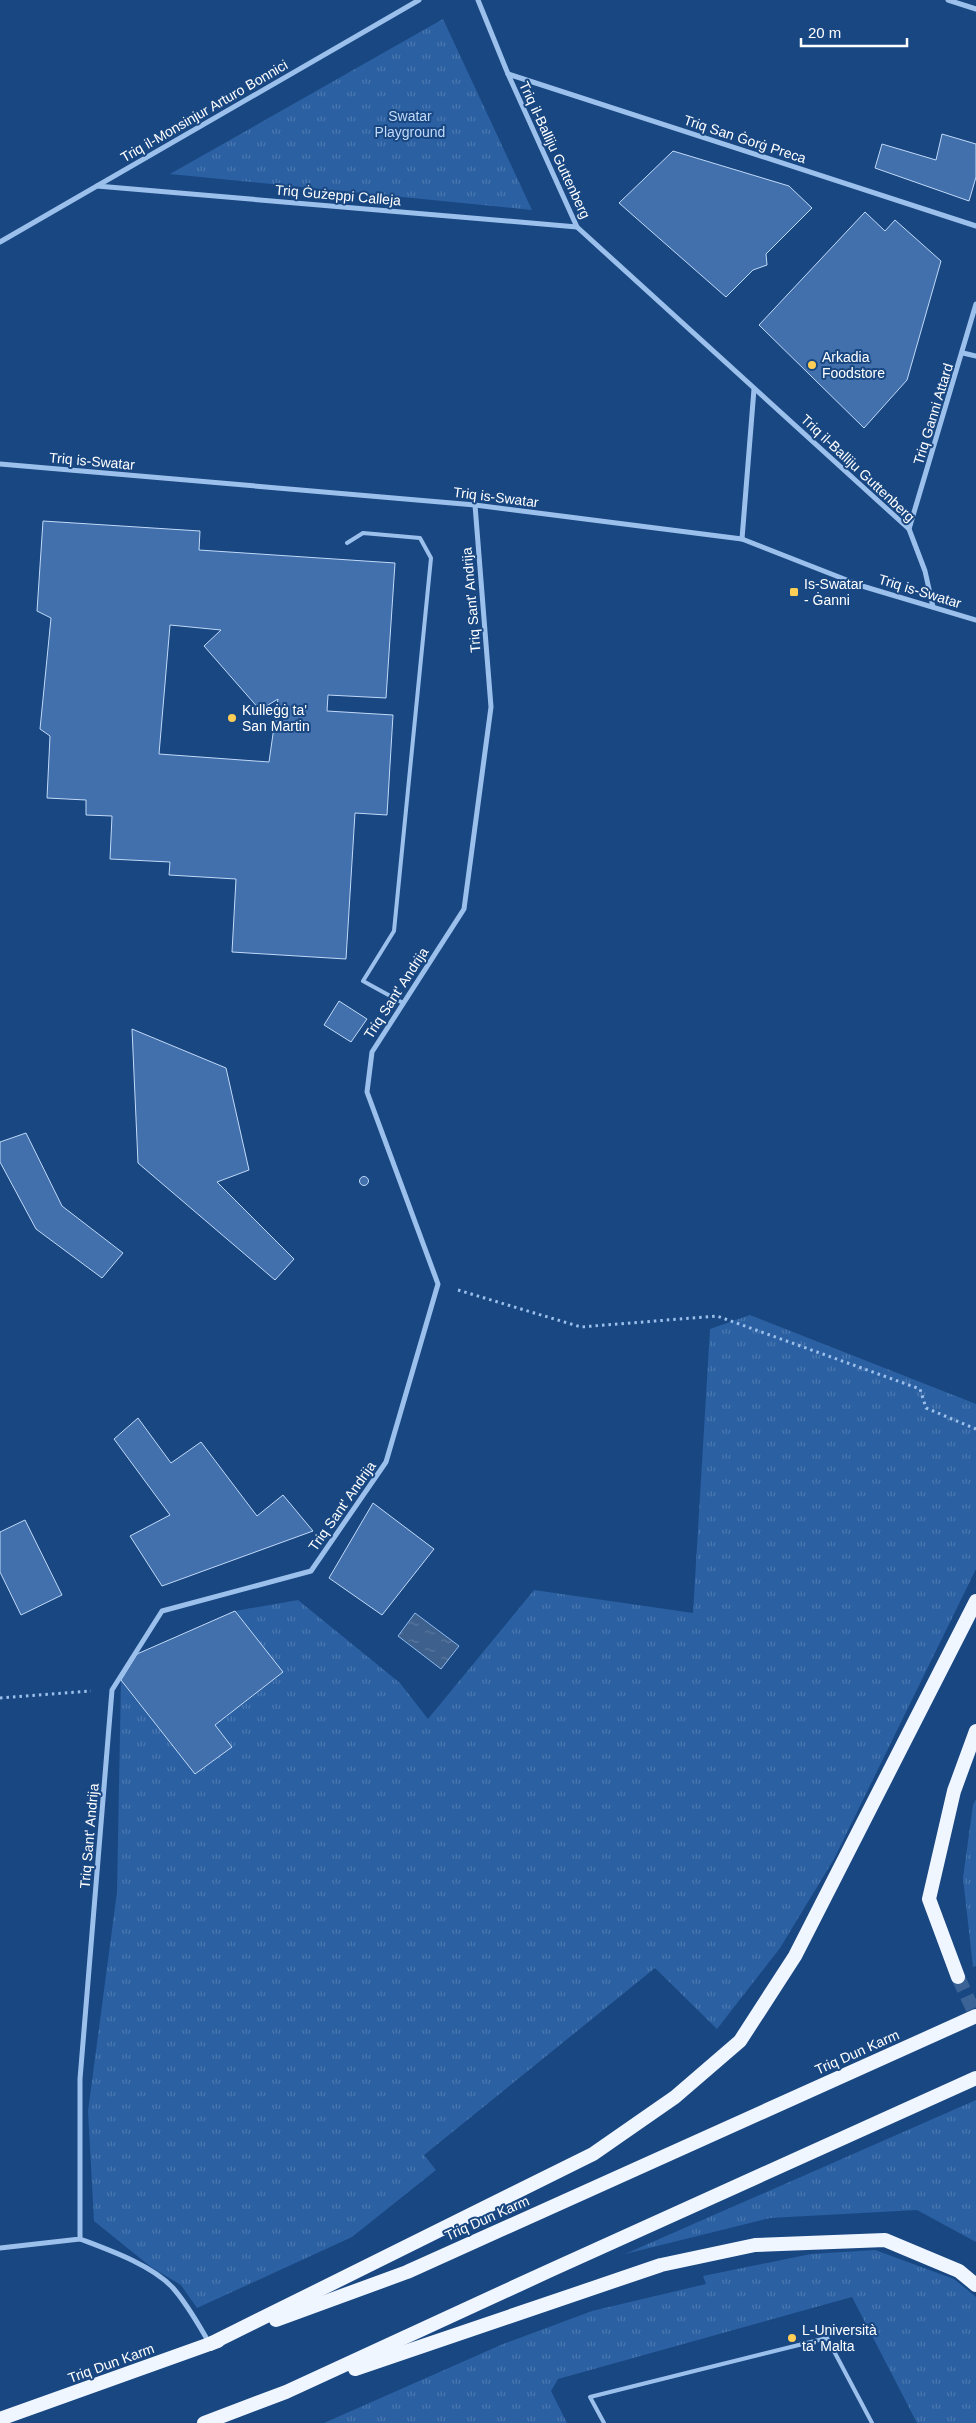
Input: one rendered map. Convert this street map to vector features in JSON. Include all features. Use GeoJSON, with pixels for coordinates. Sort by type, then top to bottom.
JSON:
{"type":"FeatureCollection","features":[{"type":"Feature","properties":{"kind":"highway"},"geometry":{"type":"LineString","coordinates":[[210,2344],[593,2154],[675,2097],[740,2040],[795,1956],[976,1601]]}},
{"type":"Feature","properties":{"kind":"highway"},"geometry":{"type":"LineString","coordinates":[[958,1977],[929,1899],[954,1791],[976,1731]]}},
{"type":"Feature","properties":{"kind":"highway","name":"Triq Dun Karm"},"geometry":{"type":"LineString","coordinates":[[0,2420],[407,2272],[976,2016]]}},
{"type":"Feature","properties":{"kind":"highway"},"geometry":{"type":"LineString","coordinates":[[286,2392],[976,2078]]}},
{"type":"Feature","properties":{"kind":"highway"},"geometry":{"type":"LineString","coordinates":[[204,2423],[286,2392],[661,2265],[754,2244],[885,2240],[958,2271],[976,2285]]}},
{"type":"Feature","properties":{"kind":"street","name":"Triq il-Monsinjur Arturo Bonnici"},"geometry":{"type":"LineString","coordinates":[[0,242],[419,0]]}},
{"type":"Feature","properties":{"kind":"street","name":"Triq il-Balliju Guttenberg"},"geometry":{"type":"LineString","coordinates":[[478,0],[508,74],[577,227],[910,529],[925,571],[933,606]]}},
{"type":"Feature","properties":{"kind":"street"},"geometry":{"type":"LineString","coordinates":[[948,0],[976,9]]}},
{"type":"Feature","properties":{"kind":"street","name":"Triq San Ġorġ Preca"},"geometry":{"type":"LineString","coordinates":[[508,74],[976,226]]}},
{"type":"Feature","properties":{"kind":"street","name":"Triq Ġużeppi Calleja"},"geometry":{"type":"LineString","coordinates":[[97,186],[577,227]]}},
{"type":"Feature","properties":{"kind":"street","name":"Triq Ganni Attard"},"geometry":{"type":"LineString","coordinates":[[910,529],[976,304]]}},
{"type":"Feature","properties":{"kind":"street"},"geometry":{"type":"LineString","coordinates":[[963,353],[976,356]]}},
{"type":"Feature","properties":{"kind":"street"},"geometry":{"type":"LineString","coordinates":[[742,539],[754,389]]}},
{"type":"Feature","properties":{"kind":"street","name":"Triq is-Swatar"},"geometry":{"type":"LineString","coordinates":[[0,464],[475,505],[742,539],[862,586],[976,620]]}},
{"type":"Feature","properties":{"kind":"street","name":"Triq Sant' Andrija"},"geometry":{"type":"LineString","coordinates":[[80,2239],[80,2079],[112,1690],[162,1611],[311,1571],[386,1462],[438,1284],[367,1092],[372,1052],[464,909],[491,708],[475,505]]}},
{"type":"Feature","properties":{"kind":"street"},"geometry":{"type":"LineString","coordinates":[[0,2248],[80,2239],[131,2259],[172,2286],[191,2310],[210,2344]]}},
{"type":"Feature","properties":{"kind":"lane"},"geometry":{"type":"LineString","coordinates":[[347,543],[363,533],[420,538],[431,558],[394,931],[363,981],[403,1003]]}},
{"type":"Feature","properties":{"kind":"lane"},"geometry":{"type":"LineString","coordinates":[[604,2423],[590,2397],[827,2338],[872,2423]]}},
{"type":"Feature","properties":{"kind":"path"},"geometry":{"type":"LineString","coordinates":[[438,1284],[581,1327],[717,1316],[920,1390],[926,1408],[976,1429]]}},
{"type":"Feature","properties":{"kind":"path"},"geometry":{"type":"LineString","coordinates":[[0,1698],[112,1690]]}},
{"type":"Feature","properties":{"kind":"green space","name":"Swatar Playground"},"geometry":{"type":"Polygon","coordinates":[[[443,19],[532,210],[170,174],[443,19]]]}},
{"type":"Feature","properties":{"kind":"green space"},"geometry":{"type":"Polygon","coordinates":[[[750,1315],[976,1404],[976,1569],[834,1859],[780,1948],[717,2029],[655,1968],[424,2155],[436,2170],[352,2237],[197,2308],[181,2285],[151,2267],[94,2221],[88,2111],[117,1892],[121,1680],[195,1774],[232,1747],[215,1725],[283,1672],[235,1611],[298,1600],[400,1683],[428,1719],[534,1590],[693,1613],[710,1329],[750,1315]]]}},
{"type":"Feature","properties":{"kind":"green space"},"geometry":{"type":"Polygon","coordinates":[[[976,1799],[976,1966],[973,1967],[963,1878],[973,1805],[976,1799]]]}},
{"type":"Feature","properties":{"kind":"green space"},"geometry":{"type":"Polygon","coordinates":[[[976,2100],[976,2242],[917,2210],[770,2218],[625,2254],[976,2100]]]}},
{"type":"Feature","properties":{"kind":"green space"},"geometry":{"type":"Polygon","coordinates":[[[875,2250],[954,2279],[976,2297],[976,2423],[917,2423],[852,2297],[558,2379],[551,2391],[567,2423],[324,2423],[503,2344],[592,2311],[706,2284],[703,2276],[811,2254],[875,2250]]]}},
{"type":"Feature","properties":{"kind":"water"},"geometry":{"type":"Polygon","coordinates":[[[415,1613],[459,1646],[441,1669],[398,1636],[415,1613]]]}},
{"type":"Feature","properties":{"kind":"building"},"geometry":{"type":"Polygon","coordinates":[[[942,134],[976,144],[976,177],[969,201],[875,168],[882,144],[936,160],[942,134]]]}},
{"type":"Feature","properties":{"kind":"building"},"geometry":{"type":"Polygon","coordinates":[[[673,151],[789,186],[812,208],[766,254],[767,265],[753,270],[726,297],[619,203],[673,151]]]}},
{"type":"Feature","properties":{"kind":"building"},"geometry":{"type":"Polygon","coordinates":[[[865,212],[885,231],[895,220],[941,261],[907,380],[864,428],[759,325],[865,212]]]}},
{"type":"Feature","properties":{"kind":"building"},"geometry":{"type":"Polygon","coordinates":[[[43,521],[200,531],[199,550],[395,563],[386,698],[328,695],[327,711],[393,715],[387,815],[355,813],[346,959],[232,952],[236,879],[169,875],[170,862],[110,859],[112,816],[86,815],[86,800],[47,798],[50,736],[40,729],[51,618],[37,611],[43,521]],[[170,625],[159,754],[269,762],[278,699],[260,710],[204,646],[221,630],[170,625]]]}},
{"type":"Feature","properties":{"kind":"building"},"geometry":{"type":"Polygon","coordinates":[[[339,1001],[367,1019],[351,1042],[324,1025],[339,1001]]]}},
{"type":"Feature","properties":{"kind":"building"},"geometry":{"type":"Polygon","coordinates":[[[132,1029],[226,1068],[249,1170],[217,1182],[294,1259],[275,1280],[138,1163],[132,1029]]]}},
{"type":"Feature","properties":{"kind":"building"},"geometry":{"type":"Polygon","coordinates":[[[26,1133],[62,1206],[123,1253],[102,1278],[36,1229],[0,1162],[0,1142],[26,1133]]]}},
{"type":"Feature","properties":{"kind":"building"},"geometry":{"type":"Polygon","coordinates":[[[364,1176],[369,1181],[364,1186],[359,1181],[364,1176]]]}},
{"type":"Feature","properties":{"kind":"building"},"geometry":{"type":"Polygon","coordinates":[[[138,1418],[171,1463],[201,1442],[257,1516],[283,1495],[313,1531],[162,1586],[130,1536],[170,1515],[114,1439],[138,1418]]]}},
{"type":"Feature","properties":{"kind":"building"},"geometry":{"type":"Polygon","coordinates":[[[373,1503],[434,1549],[382,1615],[329,1578],[373,1503]]]}},
{"type":"Feature","properties":{"kind":"building"},"geometry":{"type":"Polygon","coordinates":[[[25,1520],[62,1595],[21,1615],[0,1572],[0,1532],[25,1520]]]}},
{"type":"Feature","properties":{"kind":"building"},"geometry":{"type":"Polygon","coordinates":[[[235,1611],[283,1672],[215,1725],[232,1747],[195,1774],[121,1680],[137,1654],[235,1611]]]}},
{"type":"Feature","properties":{"kind":"tunnel"},"geometry":{"type":"LineString","coordinates":[[958,1977],[976,2016]]}},
{"type":"Feature","properties":{"kind":"place","name":"Arkadia Foodstore"},"geometry":{"type":"Point","coordinates":[812,365]}},
{"type":"Feature","properties":{"kind":"place","name":"Is-Swatar - Ġanni"},"geometry":{"type":"Point","coordinates":[794,592]}},
{"type":"Feature","properties":{"kind":"place","name":"Kulleġġ ta' San Martin"},"geometry":{"type":"Point","coordinates":[232,718]}},
{"type":"Feature","properties":{"kind":"place","name":"L-Università ta' Malta"},"geometry":{"type":"Point","coordinates":[792,2338]}}]}
